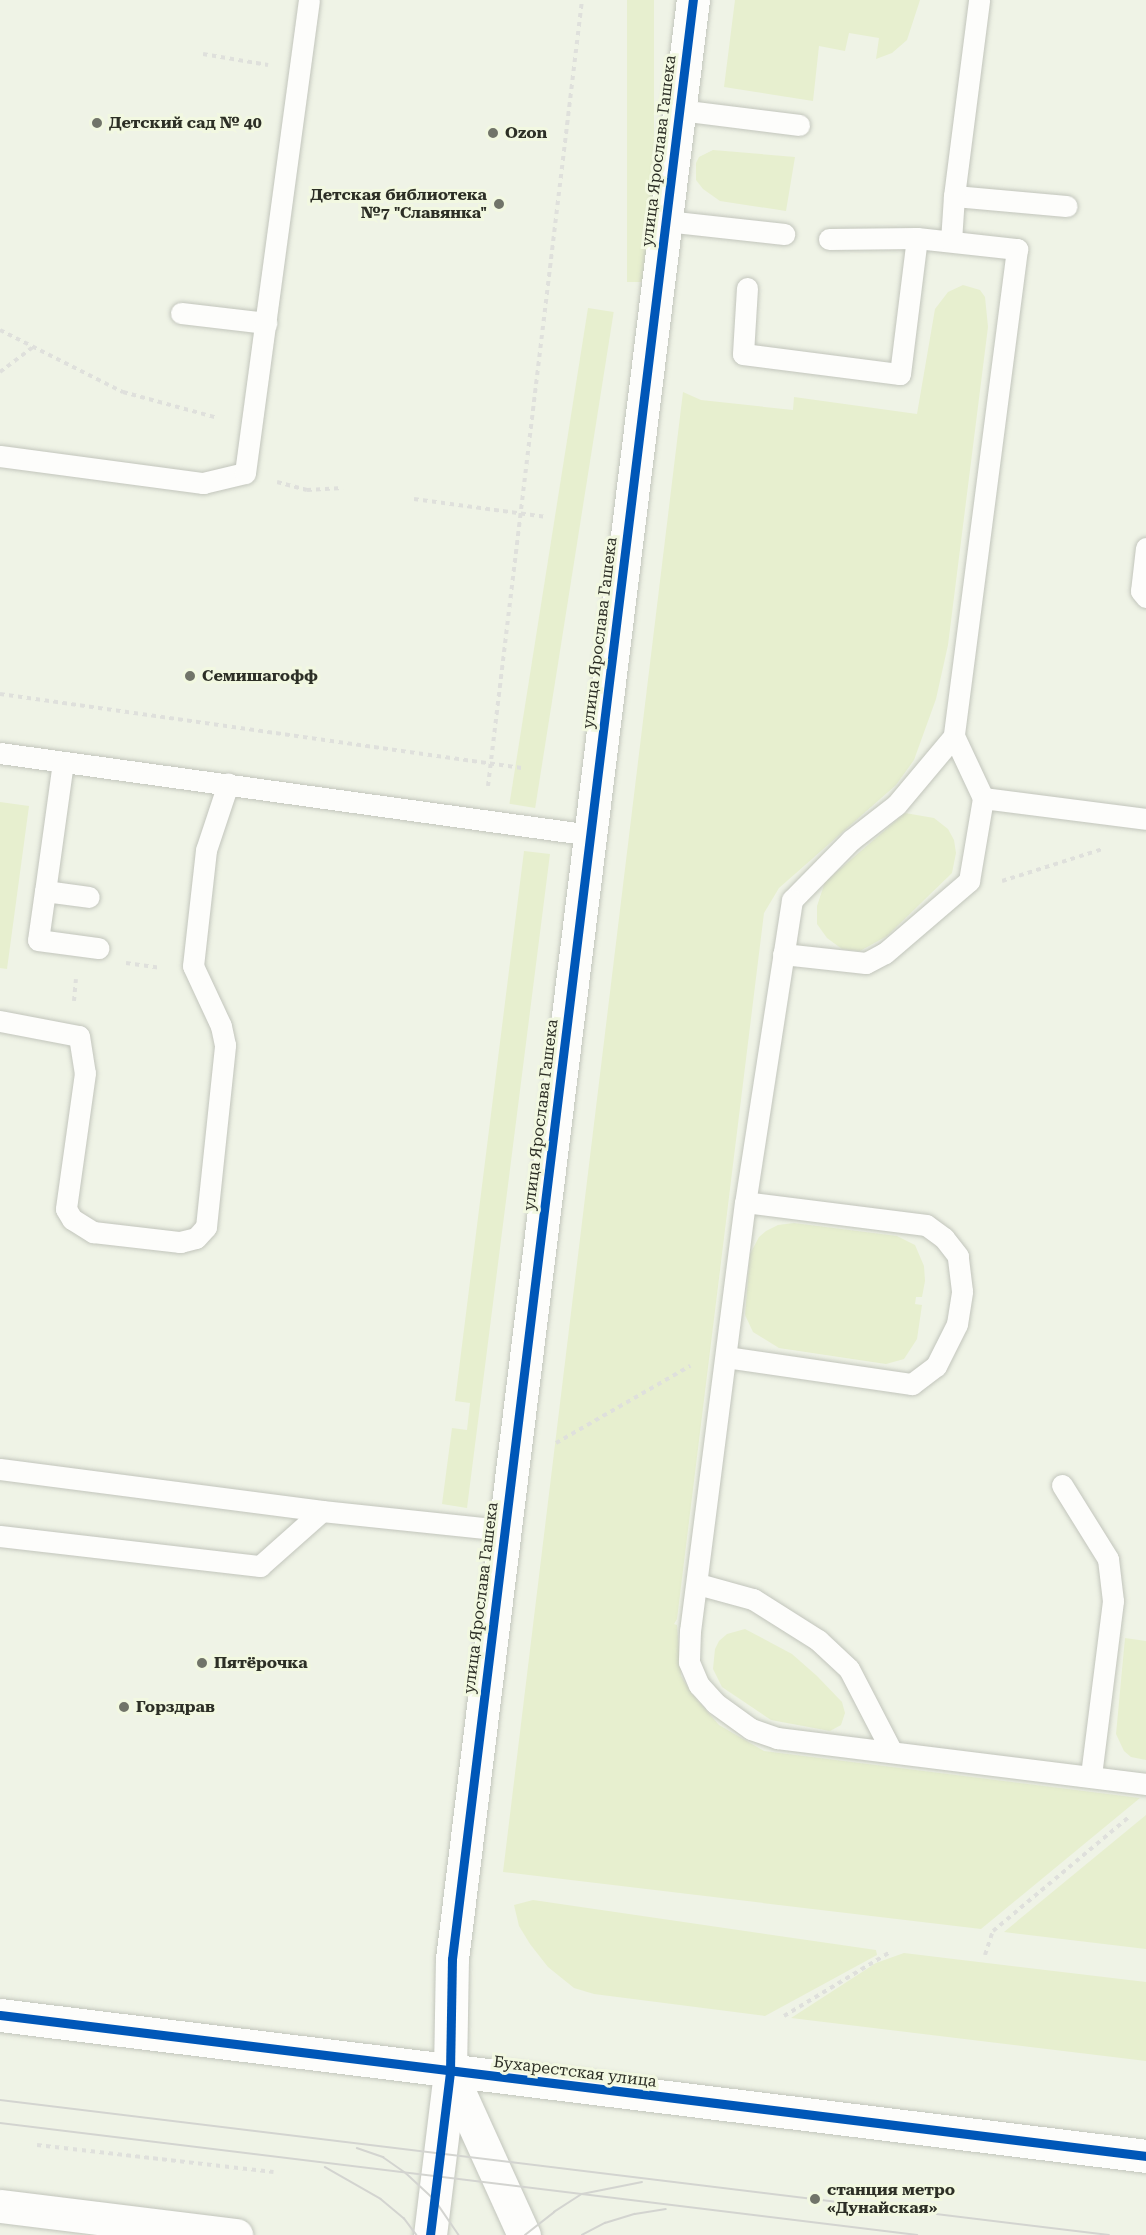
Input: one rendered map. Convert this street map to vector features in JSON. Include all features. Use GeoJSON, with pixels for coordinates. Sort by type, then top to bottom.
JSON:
{"type":"FeatureCollection","features":[{"type":"Feature","properties":{"kind":"street","name":"улица Ярослава Гашека"},"geometry":{"type":"LineString","coordinates":[[430,2235],[450,2072],[452,1959],[693,0]]}},
{"type":"Feature","properties":{"kind":"street","name":"Бухарестская улица"},"geometry":{"type":"LineString","coordinates":[[0,2015],[1146,2156]]}},
{"type":"Feature","properties":{"kind":"street","name":"улица Ярослава Гашека"},"geometry":{"type":"LineString","coordinates":[[450,2072],[524,2235]]}},
{"type":"Feature","properties":{"kind":"street"},"geometry":{"type":"LineString","coordinates":[[0,2206],[236,2235]]}},
{"type":"Feature","properties":{"kind":"lane"},"geometry":{"type":"LineString","coordinates":[[0,456],[203,483],[245,472],[309,0]]}},
{"type":"Feature","properties":{"kind":"lane"},"geometry":{"type":"LineString","coordinates":[[951,241],[954,196],[978,5],[998,0]]}},
{"type":"Feature","properties":{"kind":"lane"},"geometry":{"type":"LineString","coordinates":[[679,110],[799,125]]}},
{"type":"Feature","properties":{"kind":"lane"},"geometry":{"type":"LineString","coordinates":[[954,196],[1067,206]]}},
{"type":"Feature","properties":{"kind":"lane"},"geometry":{"type":"LineString","coordinates":[[666,221],[784,234]]}},
{"type":"Feature","properties":{"kind":"lane"},"geometry":{"type":"LineString","coordinates":[[747,288],[743,354],[900,374],[917,238]]}},
{"type":"Feature","properties":{"kind":"lane"},"geometry":{"type":"LineString","coordinates":[[783,954],[866,963],[885,953],[969,881],[983,798],[954,736],[1017,249],[917,238],[829,240]]}},
{"type":"Feature","properties":{"kind":"lane"},"geometry":{"type":"LineString","coordinates":[[181,313],[266,323]]}},
{"type":"Feature","properties":{"kind":"lane"},"geometry":{"type":"LineString","coordinates":[[1146,548],[1141,591],[1146,597]]}},
{"type":"Feature","properties":{"kind":"lane"},"geometry":{"type":"LineString","coordinates":[[954,736],[896,805],[851,840],[792,900],[745,1202],[698,1584],[690,1631],[689,1662],[699,1685],[730,1716],[751,1729],[777,1738],[818,1745],[891,1750],[1146,1784]]}},
{"type":"Feature","properties":{"kind":"lane"},"geometry":{"type":"LineString","coordinates":[[0,753],[591,835]]}},
{"type":"Feature","properties":{"kind":"lane"},"geometry":{"type":"LineString","coordinates":[[63,762],[38,940],[89,947]]}},
{"type":"Feature","properties":{"kind":"lane"},"geometry":{"type":"LineString","coordinates":[[0,1021],[79,1036],[85,1072],[66,1209],[72,1219],[93,1232],[180,1242],[196,1238],[206,1227],[225,1045],[221,1026],[193,966],[206,849],[228,784]]}},
{"type":"Feature","properties":{"kind":"lane"},"geometry":{"type":"LineString","coordinates":[[983,798],[1143,818]]}},
{"type":"Feature","properties":{"kind":"lane"},"geometry":{"type":"LineString","coordinates":[[45,891],[89,897]]}},
{"type":"Feature","properties":{"kind":"lane"},"geometry":{"type":"LineString","coordinates":[[726,1357],[912,1384],[936,1366],[957,1324],[962,1291],[958,1256],[944,1238],[926,1225],[745,1202]]}},
{"type":"Feature","properties":{"kind":"lane"},"geometry":{"type":"LineString","coordinates":[[0,1469],[322,1511],[504,1530]]}},
{"type":"Feature","properties":{"kind":"lane"},"geometry":{"type":"LineString","coordinates":[[1062,1485],[1108,1559],[1113,1600],[1091,1776]]}},
{"type":"Feature","properties":{"kind":"lane"},"geometry":{"type":"LineString","coordinates":[[0,1536],[260,1566],[322,1511]]}},
{"type":"Feature","properties":{"kind":"lane"},"geometry":{"type":"LineString","coordinates":[[698,1584],[753,1599],[818,1640],[849,1669],[891,1750]]}},
{"type":"Feature","properties":{"kind":"path"},"geometry":{"type":"LineString","coordinates":[[484,820],[582,0]]}},
{"type":"Feature","properties":{"kind":"path"},"geometry":{"type":"LineString","coordinates":[[203,54],[300,70]]}},
{"type":"Feature","properties":{"kind":"path"},"geometry":{"type":"LineString","coordinates":[[0,330],[123,392],[251,428]]}},
{"type":"Feature","properties":{"kind":"path"},"geometry":{"type":"LineString","coordinates":[[0,372],[33,347]]}},
{"type":"Feature","properties":{"kind":"path"},"geometry":{"type":"LineString","coordinates":[[245,472],[307,490],[343,488]]}},
{"type":"Feature","properties":{"kind":"path"},"geometry":{"type":"LineString","coordinates":[[414,499],[548,517]]}},
{"type":"Feature","properties":{"kind":"path"},"geometry":{"type":"LineString","coordinates":[[0,694],[522,768]]}},
{"type":"Feature","properties":{"kind":"path"},"geometry":{"type":"LineString","coordinates":[[969,881],[1008,882],[1102,850],[1143,818]]}},
{"type":"Feature","properties":{"kind":"path"},"geometry":{"type":"LineString","coordinates":[[89,947],[98,960],[173,970],[193,966]]}},
{"type":"Feature","properties":{"kind":"path"},"geometry":{"type":"LineString","coordinates":[[70,1034],[89,947]]}},
{"type":"Feature","properties":{"kind":"path"},"geometry":{"type":"LineString","coordinates":[[556,1443],[699,1361]]}},
{"type":"Feature","properties":{"kind":"path"},"geometry":{"type":"LineString","coordinates":[[985,1955],[993,1931],[1137,1811]]}},
{"type":"Feature","properties":{"kind":"path"},"geometry":{"type":"LineString","coordinates":[[784,2016],[890,1952]]}},
{"type":"Feature","properties":{"kind":"path"},"geometry":{"type":"LineString","coordinates":[[38,2145],[273,2172]]}},
{"type":"Feature","properties":{"kind":"green space"},"geometry":{"type":"Polygon","coordinates":[[[627,0],[654,0],[654,282],[627,282],[627,0]]]}},
{"type":"Feature","properties":{"kind":"green space"},"geometry":{"type":"Polygon","coordinates":[[[735,0],[920,0],[907,40],[892,53],[876,59],[879,38],[849,33],[845,51],[819,46],[813,101],[724,87],[735,0]]]}},
{"type":"Feature","properties":{"kind":"green space"},"geometry":{"type":"Polygon","coordinates":[[[713,150],[795,157],[786,211],[720,201],[703,189],[696,180],[696,163],[699,157],[713,150]]]}},
{"type":"Feature","properties":{"kind":"green space"},"geometry":{"type":"Polygon","coordinates":[[[963,285],[980,290],[985,297],[988,327],[948,645],[936,699],[914,760],[896,785],[779,888],[764,913],[677,1619],[674,1624],[677,1625],[681,1676],[692,1694],[719,1725],[764,1751],[1140,1798],[981,1929],[503,1872],[683,392],[701,400],[793,410],[794,397],[917,414],[935,309],[948,292],[963,285]]]}},
{"type":"Feature","properties":{"kind":"green space"},"geometry":{"type":"Polygon","coordinates":[[[588,308],[614,312],[535,808],[509,804],[588,308]]]}},
{"type":"Feature","properties":{"kind":"green space"},"geometry":{"type":"Polygon","coordinates":[[[0,802],[29,806],[7,969],[0,968],[0,802]]]}},
{"type":"Feature","properties":{"kind":"green space"},"geometry":{"type":"Polygon","coordinates":[[[905,813],[934,818],[948,829],[954,840],[956,853],[952,873],[887,936],[860,951],[842,949],[827,938],[817,924],[817,906],[825,882],[905,813]]]}},
{"type":"Feature","properties":{"kind":"green space"},"geometry":{"type":"Polygon","coordinates":[[[524,851],[550,854],[467,1508],[442,1504],[452,1428],[467,1430],[470,1403],[455,1401],[524,851]]]}},
{"type":"Feature","properties":{"kind":"green space"},"geometry":{"type":"Polygon","coordinates":[[[794,1223],[897,1236],[915,1245],[924,1266],[925,1281],[922,1297],[916,1297],[915,1304],[922,1305],[917,1339],[904,1359],[886,1364],[779,1348],[753,1332],[745,1315],[750,1254],[759,1237],[766,1231],[778,1225],[794,1223]]]}},
{"type":"Feature","properties":{"kind":"green space"},"geometry":{"type":"Polygon","coordinates":[[[745,1629],[792,1654],[817,1676],[842,1702],[845,1713],[841,1725],[830,1731],[771,1720],[722,1687],[713,1669],[715,1649],[719,1641],[727,1634],[745,1629]]]}},
{"type":"Feature","properties":{"kind":"green space"},"geometry":{"type":"Polygon","coordinates":[[[1125,1638],[1146,1641],[1146,1760],[1131,1757],[1124,1751],[1116,1734],[1125,1638]]]}},
{"type":"Feature","properties":{"kind":"green space"},"geometry":{"type":"Polygon","coordinates":[[[1146,1815],[1146,1949],[1004,1932],[1146,1815]]]}},
{"type":"Feature","properties":{"kind":"green space"},"geometry":{"type":"Polygon","coordinates":[[[533,1900],[876,1950],[877,1955],[765,2016],[594,1994],[574,1988],[548,1967],[530,1944],[519,1926],[514,1905],[533,1900]]]}},
{"type":"Feature","properties":{"kind":"green space"},"geometry":{"type":"Polygon","coordinates":[[[904,1953],[1146,1982],[1146,2061],[791,2018],[876,1963],[904,1953]]]}},
{"type":"Feature","properties":{"kind":"tram line"},"geometry":{"type":"LineString","coordinates":[[0,2100],[1109,2235]]}},
{"type":"Feature","properties":{"kind":"tram line"},"geometry":{"type":"LineString","coordinates":[[0,2123],[917,2235]]}},
{"type":"Feature","properties":{"kind":"tram line"},"geometry":{"type":"LineString","coordinates":[[357,2148],[383,2157],[406,2173],[435,2200],[459,2235]]}},
{"type":"Feature","properties":{"kind":"tram line"},"geometry":{"type":"LineString","coordinates":[[325,2167],[381,2199],[404,2218],[417,2235]]}},
{"type":"Feature","properties":{"kind":"tram line"},"geometry":{"type":"LineString","coordinates":[[525,2235],[582,2194],[642,2182]]}},
{"type":"Feature","properties":{"kind":"tram line"},"geometry":{"type":"LineString","coordinates":[[582,2235],[605,2223],[635,2214],[666,2209]]}},
{"type":"Feature","properties":{"kind":"cycle path"},"geometry":{"type":"LineString","coordinates":[[430,2235],[450,2072],[452,1959],[693,0]]}},
{"type":"Feature","properties":{"kind":"cycle path"},"geometry":{"type":"LineString","coordinates":[[0,2015],[1146,2156]]}},
{"type":"Feature","properties":{"kind":"place","name":"Детский сад № 40"},"geometry":{"type":"Point","coordinates":[97,123]}},
{"type":"Feature","properties":{"kind":"place","name":"Ozon"},"geometry":{"type":"Point","coordinates":[493,133]}},
{"type":"Feature","properties":{"kind":"place","name":"Детская библиотека №7 \"Славянка\""},"geometry":{"type":"Point","coordinates":[499,204]}},
{"type":"Feature","properties":{"kind":"place","name":"Семишагофф"},"geometry":{"type":"Point","coordinates":[190,676]}},
{"type":"Feature","properties":{"kind":"place","name":"Пятёрочка"},"geometry":{"type":"Point","coordinates":[202,1663]}},
{"type":"Feature","properties":{"kind":"place","name":"Горздрав"},"geometry":{"type":"Point","coordinates":[124,1707]}},
{"type":"Feature","properties":{"kind":"place","name":"станция метро «Дунайская»"},"geometry":{"type":"Point","coordinates":[815,2199]}}]}
